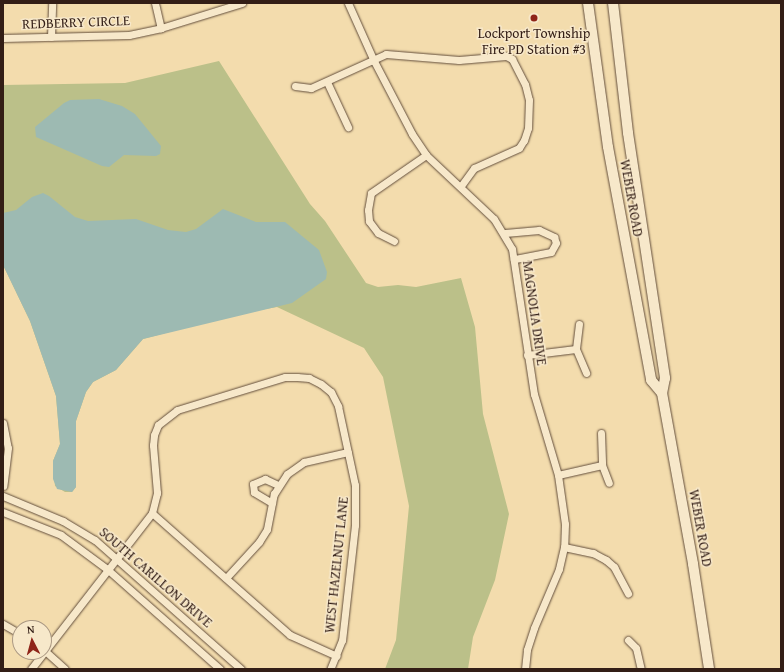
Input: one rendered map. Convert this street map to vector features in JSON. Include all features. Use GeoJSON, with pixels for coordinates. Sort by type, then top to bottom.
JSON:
{"type":"FeatureCollection","features":[{"type":"Feature","properties":{"kind":"main road","name":"WEBER ROAD"},"geometry":{"type":"LineString","coordinates":[[588,3],[608,147],[651,380],[662,393]]}},
{"type":"Feature","properties":{"kind":"main road","name":"WEBER ROAD"},"geometry":{"type":"LineString","coordinates":[[613,3],[628,133],[665,378],[662,393],[693,564],[709,669]]}},
{"type":"Feature","properties":{"kind":"street"},"geometry":{"type":"LineString","coordinates":[[51,37],[52,3]]}},
{"type":"Feature","properties":{"kind":"street"},"geometry":{"type":"LineString","coordinates":[[155,3],[161,28]]}},
{"type":"Feature","properties":{"kind":"street","name":"REDBERRY CIRCLE"},"geometry":{"type":"LineString","coordinates":[[3,38],[129,35],[161,28],[242,3]]}},
{"type":"Feature","properties":{"kind":"street","name":"MAGNOLIA DRIVE"},"geometry":{"type":"LineString","coordinates":[[348,3],[400,116],[426,154],[480,202],[505,233],[514,259],[527,355],[534,394],[558,475],[563,499],[564,547],[559,569],[527,650],[525,669]]}},
{"type":"Feature","properties":{"kind":"street"},"geometry":{"type":"LineString","coordinates":[[295,86],[311,88],[374,61],[386,54],[459,60],[506,56],[517,65],[530,100],[528,128],[524,140],[519,148],[474,168],[461,186]]}},
{"type":"Feature","properties":{"kind":"street"},"geometry":{"type":"LineString","coordinates":[[327,82],[348,127]]}},
{"type":"Feature","properties":{"kind":"street"},"geometry":{"type":"LineString","coordinates":[[394,241],[378,233],[369,221],[368,210],[371,193],[426,154]]}},
{"type":"Feature","properties":{"kind":"street"},"geometry":{"type":"LineString","coordinates":[[505,233],[539,230],[554,237],[556,243],[551,252],[514,259]]}},
{"type":"Feature","properties":{"kind":"street"},"geometry":{"type":"LineString","coordinates":[[580,324],[576,350],[586,373]]}},
{"type":"Feature","properties":{"kind":"street"},"geometry":{"type":"LineString","coordinates":[[527,355],[576,350]]}},
{"type":"Feature","properties":{"kind":"street","name":"WEST HAZELNUT LANE"},"geometry":{"type":"LineString","coordinates":[[52,642],[116,557],[152,513],[158,493],[154,434],[158,426],[177,410],[285,377],[309,378],[330,392],[338,406],[357,504],[342,640],[330,669]]}},
{"type":"Feature","properties":{"kind":"street"},"geometry":{"type":"LineString","coordinates":[[3,423],[8,448],[3,486]]}},
{"type":"Feature","properties":{"kind":"street"},"geometry":{"type":"LineString","coordinates":[[601,433],[602,465],[609,483]]}},
{"type":"Feature","properties":{"kind":"street"},"geometry":{"type":"LineString","coordinates":[[226,578],[259,542],[271,517],[272,503],[278,485],[292,470],[304,462],[348,452]]}},
{"type":"Feature","properties":{"kind":"street"},"geometry":{"type":"LineString","coordinates":[[558,475],[602,465]]}},
{"type":"Feature","properties":{"kind":"street"},"geometry":{"type":"LineString","coordinates":[[272,503],[258,496],[254,492],[253,484],[265,479],[278,485]]}},
{"type":"Feature","properties":{"kind":"street","name":"SOUTH CARILLON DRIVE"},"geometry":{"type":"LineString","coordinates":[[3,496],[63,521],[95,540],[241,669]]}},
{"type":"Feature","properties":{"kind":"street","name":"SOUTH CARILLON DRIVE"},"geometry":{"type":"LineString","coordinates":[[3,512],[61,535],[107,569],[220,669]]}},
{"type":"Feature","properties":{"kind":"street"},"geometry":{"type":"LineString","coordinates":[[152,513],[290,635],[336,656]]}},
{"type":"Feature","properties":{"kind":"street"},"geometry":{"type":"LineString","coordinates":[[564,547],[593,553],[606,560],[614,567],[628,593]]}},
{"type":"Feature","properties":{"kind":"street"},"geometry":{"type":"LineString","coordinates":[[3,624],[12,629]]}},
{"type":"Feature","properties":{"kind":"street"},"geometry":{"type":"LineString","coordinates":[[628,640],[636,648],[641,669]]}},
{"type":"Feature","properties":{"kind":"street"},"geometry":{"type":"LineString","coordinates":[[52,657],[65,669]]}},
{"type":"Feature","properties":{"kind":"street","name":"WEST HAZELNUT LANE"},"geometry":{"type":"LineString","coordinates":[[31,669],[38,660]]}},
{"type":"Feature","properties":{"kind":"green space"},"geometry":{"type":"Polygon","coordinates":[[[219,61],[310,204],[325,221],[366,283],[378,287],[398,285],[416,287],[461,278],[475,327],[483,414],[509,514],[495,580],[473,637],[468,669],[385,669],[396,640],[409,506],[383,377],[364,348],[277,307],[237,314],[143,339],[116,370],[93,382],[86,392],[76,421],[76,487],[72,492],[65,492],[55,486],[53,461],[60,444],[56,396],[30,321],[3,265],[3,85],[125,83],[219,61]]]}},
{"type":"Feature","properties":{"kind":"water"},"geometry":{"type":"Polygon","coordinates":[[[99,99],[122,106],[135,114],[161,146],[160,154],[156,156],[124,155],[109,167],[102,166],[36,137],[35,127],[64,103],[70,100],[99,99]]]}},
{"type":"Feature","properties":{"kind":"water"},"geometry":{"type":"Polygon","coordinates":[[[43,193],[75,217],[88,221],[136,219],[168,230],[186,232],[196,229],[223,209],[256,222],[285,222],[319,250],[327,272],[326,279],[292,303],[143,339],[116,370],[93,382],[86,392],[76,421],[76,487],[72,492],[57,489],[53,479],[53,461],[60,444],[56,396],[30,321],[3,265],[3,213],[16,210],[32,197],[43,193]]]}},
{"type":"Feature","properties":{"kind":"place","name":"Lockport Township Fire PD Station #3"},"geometry":{"type":"Point","coordinates":[534,18]}}]}
